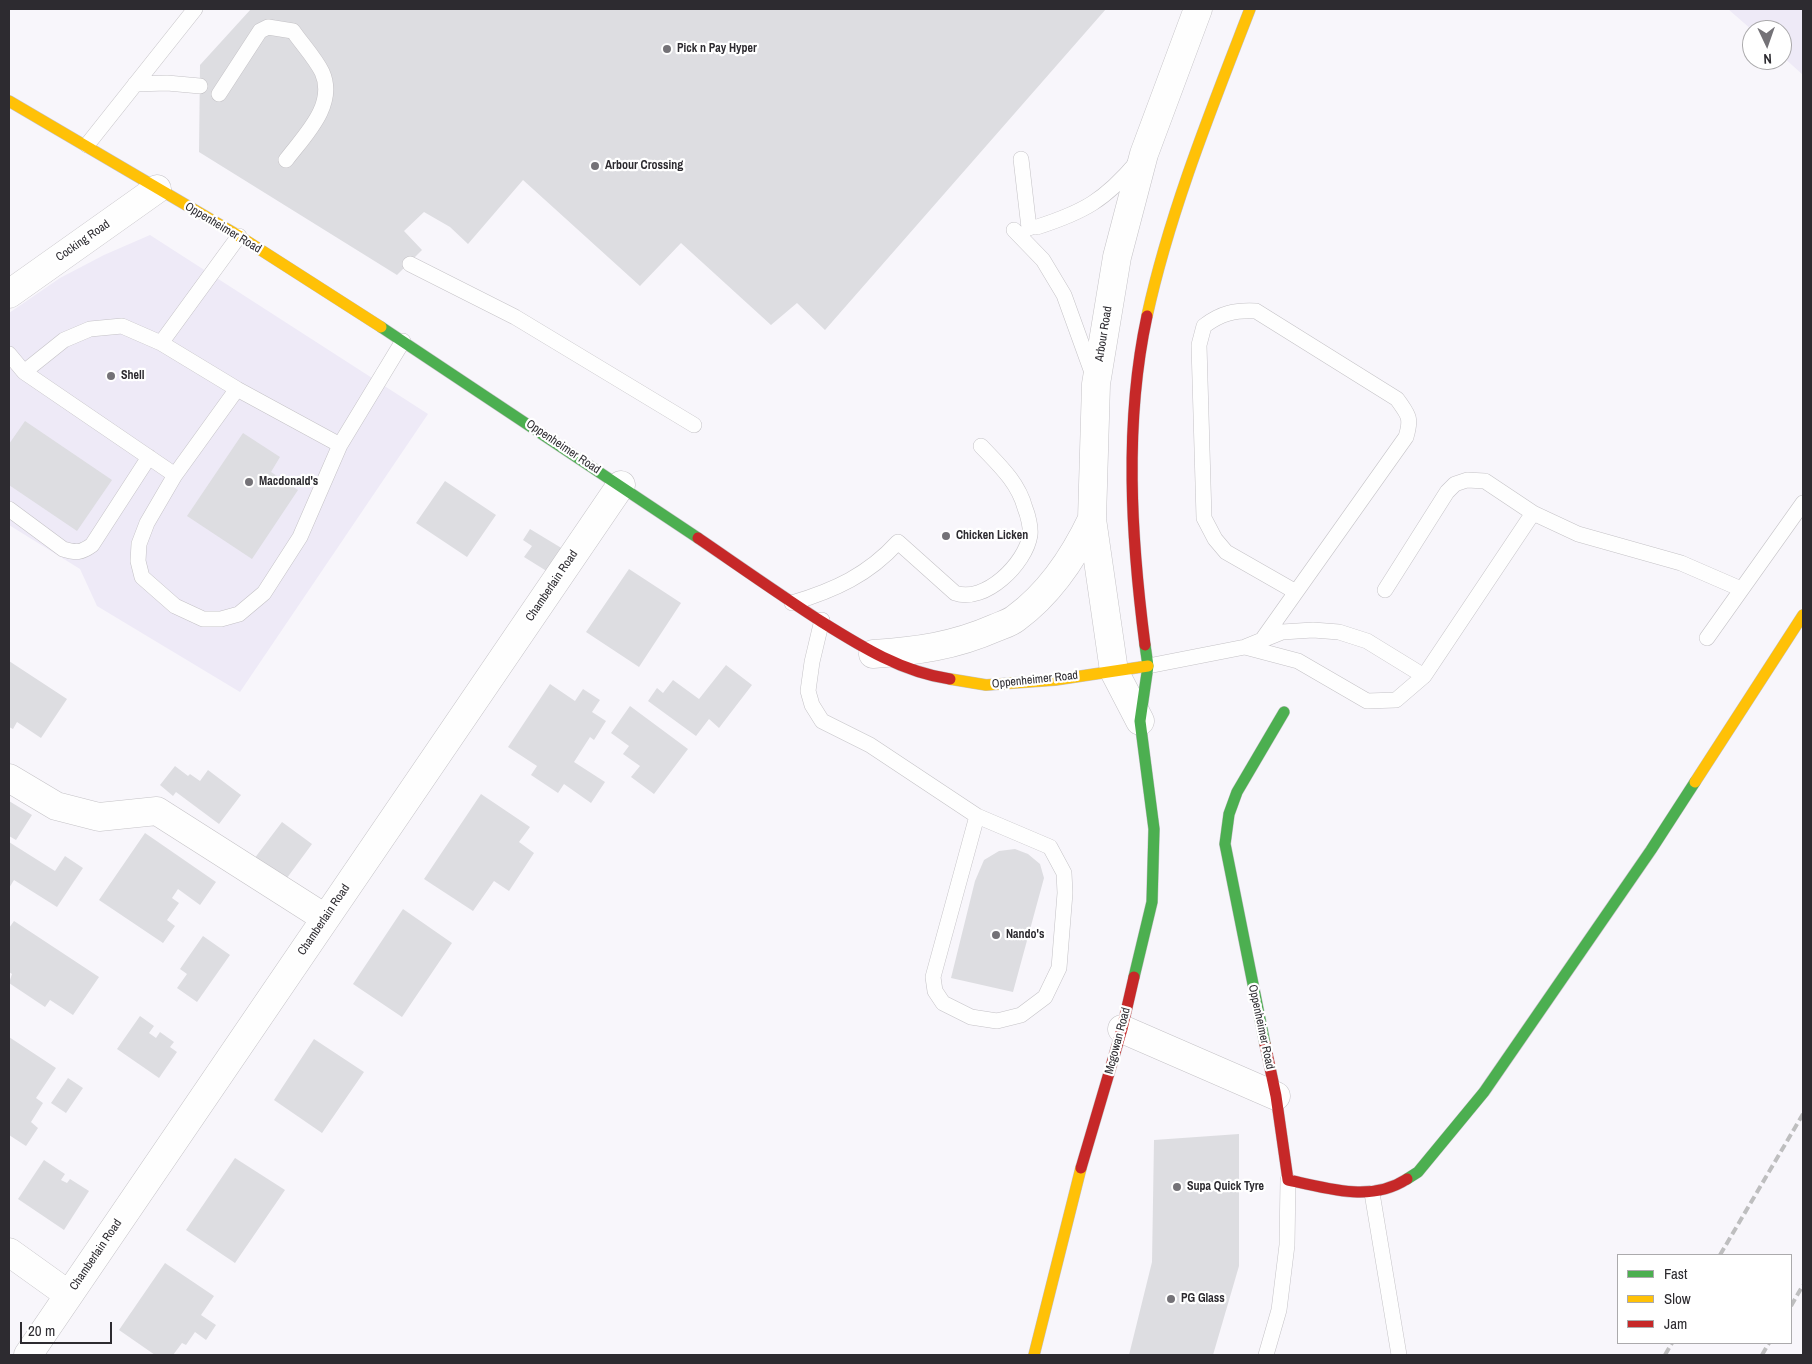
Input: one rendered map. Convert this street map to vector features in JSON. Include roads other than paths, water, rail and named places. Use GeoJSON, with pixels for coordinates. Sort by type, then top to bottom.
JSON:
{"type":"FeatureCollection","features":[{"type":"Feature","properties":{"kind":"street","name":"Arbour Road"},"geometry":{"type":"LineString","coordinates":[[1114,671],[1092,520],[1096,384],[1117,257],[1144,154],[1198,9]]}},
{"type":"Feature","properties":{"kind":"street"},"geometry":{"type":"LineString","coordinates":[[1148,666],[1140,606],[1133,497],[1133,425],[1144,332],[1156,272],[1200,135],[1250,9]]}},
{"type":"Feature","properties":{"kind":"street","name":"Oppenheimer Road"},"geometry":{"type":"LineString","coordinates":[[12,103],[88,145],[157,189],[238,236],[403,341],[621,485],[792,603],[822,620],[873,654],[928,676],[986,685],[1055,680],[1148,666]]}},
{"type":"Feature","properties":{"kind":"street","name":"Cocking Road"},"geometry":{"type":"LineString","coordinates":[[9,294],[157,189]]}},
{"type":"Feature","properties":{"kind":"street","name":"Chamberlain Road"},"geometry":{"type":"LineString","coordinates":[[28,1355],[621,485]]}},
{"type":"Feature","properties":{"kind":"street"},"geometry":{"type":"LineString","coordinates":[[873,654],[913,652],[967,640],[1015,619],[1055,580],[1077,550],[1092,520]]}},
{"type":"Feature","properties":{"kind":"street"},"geometry":{"type":"LineString","coordinates":[[1288,1180],[1340,1191],[1372,1193],[1394,1188],[1418,1172],[1484,1092],[1651,850],[1803,615]]}},
{"type":"Feature","properties":{"kind":"street","name":"Mcgowan Road"},"geometry":{"type":"LineString","coordinates":[[1034,1355],[1075,1189],[1122,1028],[1152,902],[1154,829],[1140,721],[1148,666]]}},
{"type":"Feature","properties":{"kind":"street","name":"Mcgowan Road"},"geometry":{"type":"LineString","coordinates":[[1114,671],[1140,721]]}},
{"type":"Feature","properties":{"kind":"street","name":"Oppenheimer Road"},"geometry":{"type":"LineString","coordinates":[[1284,712],[1237,792],[1229,814],[1225,844],[1276,1096],[1288,1180]]}},
{"type":"Feature","properties":{"kind":"street"},"geometry":{"type":"LineString","coordinates":[[9,778],[56,806],[99,816],[157,811],[326,918]]}},
{"type":"Feature","properties":{"kind":"street"},"geometry":{"type":"LineString","coordinates":[[1122,1028],[1276,1096]]}},
{"type":"Feature","properties":{"kind":"street"},"geometry":{"type":"LineString","coordinates":[[9,1252],[69,1295]]}},
{"type":"Feature","properties":{"kind":"lane"},"geometry":{"type":"LineString","coordinates":[[88,145],[195,9]]}},
{"type":"Feature","properties":{"kind":"lane"},"geometry":{"type":"LineString","coordinates":[[219,94],[260,31],[268,27],[293,31],[322,72],[326,92],[323,108],[286,160]]}},
{"type":"Feature","properties":{"kind":"lane"},"geometry":{"type":"LineString","coordinates":[[136,84],[200,86]]}},
{"type":"Feature","properties":{"kind":"lane"},"geometry":{"type":"LineString","coordinates":[[1027,228],[1070,216],[1094,204],[1116,187],[1144,154]]}},
{"type":"Feature","properties":{"kind":"lane"},"geometry":{"type":"LineString","coordinates":[[1021,158],[1027,228],[1043,260],[1064,294],[1096,384]]}},
{"type":"Feature","properties":{"kind":"lane"},"geometry":{"type":"LineString","coordinates":[[161,343],[238,236]]}},
{"type":"Feature","properties":{"kind":"lane"},"geometry":{"type":"LineString","coordinates":[[410,264],[515,317],[694,425]]}},
{"type":"Feature","properties":{"kind":"lane"},"geometry":{"type":"LineString","coordinates":[[1262,640],[1296,592],[1406,436],[1409,416],[1398,399],[1256,311],[1240,310],[1226,313],[1204,326],[1199,345],[1204,518],[1214,539],[1226,552],[1296,592]]}},
{"type":"Feature","properties":{"kind":"lane"},"geometry":{"type":"LineString","coordinates":[[24,372],[64,340],[90,328],[122,326],[161,343],[237,390],[340,445]]}},
{"type":"Feature","properties":{"kind":"lane"},"geometry":{"type":"LineString","coordinates":[[237,390],[175,475],[147,523],[139,544],[138,561],[142,577],[175,606],[203,619],[221,619],[239,614],[264,593],[300,537],[340,445],[403,341]]}},
{"type":"Feature","properties":{"kind":"lane"},"geometry":{"type":"LineString","coordinates":[[9,354],[24,372],[175,475]]}},
{"type":"Feature","properties":{"kind":"lane"},"geometry":{"type":"LineString","coordinates":[[792,603],[814,596],[864,574],[898,542],[946,586],[962,595],[986,590],[1001,580],[1021,556],[1030,535],[1026,508],[1016,483],[981,446]]}},
{"type":"Feature","properties":{"kind":"lane"},"geometry":{"type":"LineString","coordinates":[[9,510],[63,549],[82,552],[92,545],[149,457]]}},
{"type":"Feature","properties":{"kind":"lane"},"geometry":{"type":"LineString","coordinates":[[1385,590],[1447,492],[1455,484],[1467,480],[1485,481],[1533,513],[1578,534],[1681,563],[1741,589]]}},
{"type":"Feature","properties":{"kind":"lane"},"geometry":{"type":"LineString","coordinates":[[1707,638],[1741,589],[1798,523],[1803,502]]}},
{"type":"Feature","properties":{"kind":"lane"},"geometry":{"type":"LineString","coordinates":[[1245,647],[1298,661],[1367,701],[1396,700],[1424,676],[1533,513]]}},
{"type":"Feature","properties":{"kind":"lane"},"geometry":{"type":"LineString","coordinates":[[822,620],[812,662],[808,691],[812,705],[822,721],[870,745],[977,816],[1050,847],[1064,873],[1065,893],[1059,968],[1045,998],[1021,1015],[997,1021],[971,1017],[943,1003],[935,991],[933,977],[977,816]]}},
{"type":"Feature","properties":{"kind":"lane"},"geometry":{"type":"LineString","coordinates":[[1148,666],[1245,647],[1282,632],[1339,632],[1367,641],[1424,676]]}},
{"type":"Feature","properties":{"kind":"lane","name":"Oppenheimer Road"},"geometry":{"type":"LineString","coordinates":[[1266,1355],[1279,1310],[1287,1245],[1288,1180]]}},
{"type":"Feature","properties":{"kind":"lane"},"geometry":{"type":"LineString","coordinates":[[1372,1193],[1399,1355]]}},
{"type":"Feature","properties":{"kind":"railway"},"geometry":{"type":"LineString","coordinates":[[1721,1254],[1803,1114]]}},
{"type":"Feature","properties":{"kind":"railway"},"geometry":{"type":"LineString","coordinates":[[1792,1304],[1803,1285]]}},
{"type":"Feature","properties":{"kind":"railway"},"geometry":{"type":"LineString","coordinates":[[1665,1355],[1671,1344]]}},
{"type":"Feature","properties":{"kind":"railway"},"geometry":{"type":"LineString","coordinates":[[1762,1355],[1768,1344]]}},
{"type":"Feature","properties":{"kind":"place","name":"Pick n Pay Hyper"},"geometry":{"type":"Point","coordinates":[667,49]}},
{"type":"Feature","properties":{"kind":"place","name":"Arbour Crossing"},"geometry":{"type":"Point","coordinates":[595,166]}},
{"type":"Feature","properties":{"kind":"place","name":"Shell"},"geometry":{"type":"Point","coordinates":[111,376]}},
{"type":"Feature","properties":{"kind":"place","name":"Macdonald's"},"geometry":{"type":"Point","coordinates":[249,482]}},
{"type":"Feature","properties":{"kind":"place","name":"Chicken Licken"},"geometry":{"type":"Point","coordinates":[946,536]}},
{"type":"Feature","properties":{"kind":"place","name":"Nando's"},"geometry":{"type":"Point","coordinates":[996,935]}},
{"type":"Feature","properties":{"kind":"place","name":"Supa Quick Tyre"},"geometry":{"type":"Point","coordinates":[1177,1187]}},
{"type":"Feature","properties":{"kind":"place","name":"PG Glass"},"geometry":{"type":"Point","coordinates":[1171,1299]}}]}
